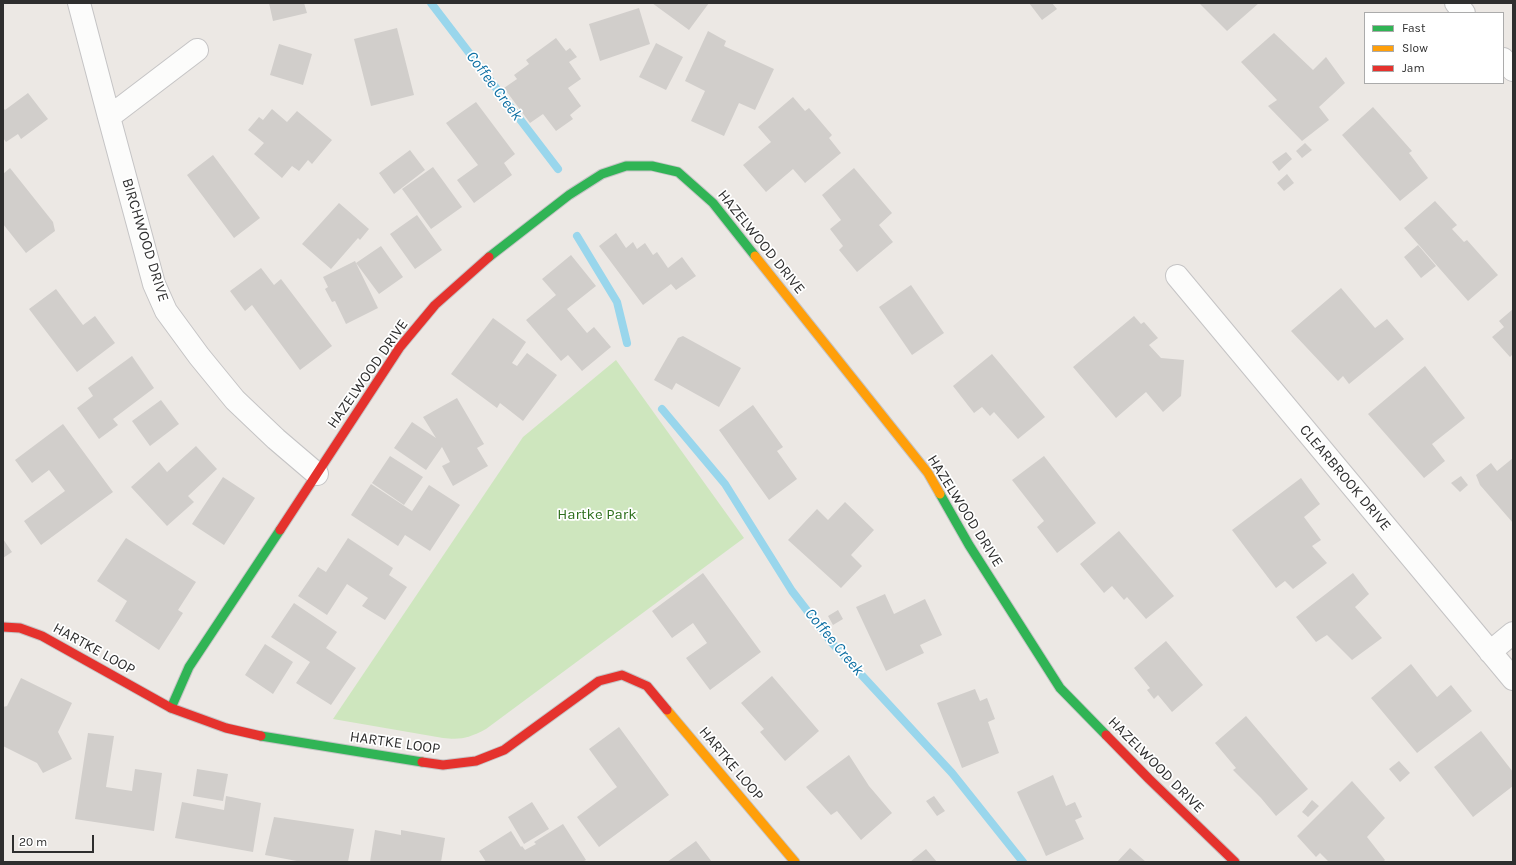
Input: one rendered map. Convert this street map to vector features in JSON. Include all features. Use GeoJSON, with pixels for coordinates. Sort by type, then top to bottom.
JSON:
{"type":"FeatureCollection","features":[{"type":"Feature","properties":{"kind":"street","name":"BIRCHWOOD DRIVE"},"geometry":{"type":"LineString","coordinates":[[79,3],[154,284],[166,311],[199,356],[235,400],[276,439],[317,474]]}},
{"type":"Feature","properties":{"kind":"street"},"geometry":{"type":"LineString","coordinates":[[1456,3],[1463,12]]}},
{"type":"Feature","properties":{"kind":"street"},"geometry":{"type":"LineString","coordinates":[[109,117],[197,50]]}},
{"type":"Feature","properties":{"kind":"street"},"geometry":{"type":"LineString","coordinates":[[1504,60],[1513,70]]}},
{"type":"Feature","properties":{"kind":"street","name":"HAZELWOOD DRIVE"},"geometry":{"type":"LineString","coordinates":[[171,708],[189,667],[400,347],[435,305],[489,257],[569,195],[602,174],[626,166],[652,166],[678,172],[714,203],[928,473],[969,545],[1060,688],[1234,862]]}},
{"type":"Feature","properties":{"kind":"street","name":"CLEARBROOK DRIVE"},"geometry":{"type":"LineString","coordinates":[[1177,276],[1513,679]]}},
{"type":"Feature","properties":{"kind":"street","name":"HARTKE LOOP"},"geometry":{"type":"LineString","coordinates":[[3,627],[20,628],[42,636],[171,708],[226,728],[274,740],[443,765],[476,761],[504,750],[599,681],[622,675],[646,686],[795,862]]}},
{"type":"Feature","properties":{"kind":"street"},"geometry":{"type":"LineString","coordinates":[[1490,652],[1513,633]]}},
{"type":"Feature","properties":{"kind":"green space","name":"Hartke Park"},"geometry":{"type":"Polygon","coordinates":[[[616,360],[744,538],[486,729],[475,734],[465,738],[443,738],[333,719],[523,437],[616,360]]]}},
{"type":"Feature","properties":{"kind":"building"},"geometry":{"type":"Polygon","coordinates":[[[269,3],[304,3],[307,13],[273,21],[269,3]]]}},
{"type":"Feature","properties":{"kind":"building"},"geometry":{"type":"Polygon","coordinates":[[[652,3],[709,3],[689,30],[652,3]]]}},
{"type":"Feature","properties":{"kind":"building"},"geometry":{"type":"Polygon","coordinates":[[[1029,3],[1052,3],[1057,9],[1042,20],[1029,3]]]}},
{"type":"Feature","properties":{"kind":"building"},"geometry":{"type":"Polygon","coordinates":[[[1199,3],[1259,3],[1227,31],[1199,3]]]}},
{"type":"Feature","properties":{"kind":"building"},"geometry":{"type":"Polygon","coordinates":[[[639,8],[650,44],[600,61],[589,24],[639,8]]]}},
{"type":"Feature","properties":{"kind":"building"},"geometry":{"type":"Polygon","coordinates":[[[397,28],[414,95],[371,106],[354,39],[397,28]]]}},
{"type":"Feature","properties":{"kind":"building"},"geometry":{"type":"Polygon","coordinates":[[[708,31],[726,41],[724,46],[774,69],[755,110],[739,103],[724,136],[691,121],[705,91],[685,81],[708,31]]]}},
{"type":"Feature","properties":{"kind":"building"},"geometry":{"type":"Polygon","coordinates":[[[1274,33],[1313,70],[1326,57],[1345,83],[1319,107],[1329,120],[1302,141],[1268,106],[1277,100],[1241,62],[1274,33]]]}},
{"type":"Feature","properties":{"kind":"building"},"geometry":{"type":"Polygon","coordinates":[[[556,38],[566,51],[570,48],[577,57],[569,62],[581,79],[568,88],[581,106],[570,115],[573,119],[556,131],[543,114],[530,123],[504,88],[517,79],[514,75],[529,64],[526,60],[556,38]]]}},
{"type":"Feature","properties":{"kind":"building"},"geometry":{"type":"Polygon","coordinates":[[[656,43],[683,57],[666,90],[639,77],[656,43]]]}},
{"type":"Feature","properties":{"kind":"building"},"geometry":{"type":"Polygon","coordinates":[[[279,44],[312,54],[303,85],[270,75],[279,44]]]}},
{"type":"Feature","properties":{"kind":"building"},"geometry":{"type":"Polygon","coordinates":[[[28,93],[48,119],[21,139],[18,134],[6,142],[3,138],[3,108],[5,110],[28,93]]]}},
{"type":"Feature","properties":{"kind":"building"},"geometry":{"type":"Polygon","coordinates":[[[793,97],[805,111],[809,108],[832,135],[829,138],[841,153],[805,183],[793,169],[766,192],[743,165],[771,142],[758,127],[793,97]]]}},
{"type":"Feature","properties":{"kind":"building"},"geometry":{"type":"Polygon","coordinates":[[[476,102],[515,154],[504,163],[512,175],[474,203],[457,180],[478,165],[446,123],[476,102]]]}},
{"type":"Feature","properties":{"kind":"building"},"geometry":{"type":"Polygon","coordinates":[[[1373,107],[1412,151],[1409,153],[1428,178],[1400,201],[1342,135],[1373,107]]]}},
{"type":"Feature","properties":{"kind":"building"},"geometry":{"type":"Polygon","coordinates":[[[272,109],[287,122],[297,111],[332,140],[312,164],[308,160],[299,171],[292,166],[282,178],[254,154],[264,143],[248,130],[259,117],[263,120],[272,109]]]}},
{"type":"Feature","properties":{"kind":"building"},"geometry":{"type":"Polygon","coordinates":[[[1305,143],[1312,150],[1302,158],[1296,151],[1305,143]]]}},
{"type":"Feature","properties":{"kind":"building"},"geometry":{"type":"Polygon","coordinates":[[[410,150],[425,170],[394,194],[379,173],[410,150]]]}},
{"type":"Feature","properties":{"kind":"building"},"geometry":{"type":"Polygon","coordinates":[[[1286,152],[1292,159],[1279,171],[1272,162],[1286,152]]]}},
{"type":"Feature","properties":{"kind":"building"},"geometry":{"type":"Polygon","coordinates":[[[213,155],[260,218],[234,238],[187,175],[213,155]]]}},
{"type":"Feature","properties":{"kind":"building"},"geometry":{"type":"Polygon","coordinates":[[[433,167],[462,207],[431,229],[402,189],[433,167]]]}},
{"type":"Feature","properties":{"kind":"building"},"geometry":{"type":"Polygon","coordinates":[[[10,168],[53,222],[55,231],[26,253],[3,224],[3,174],[10,168]]]}},
{"type":"Feature","properties":{"kind":"building"},"geometry":{"type":"Polygon","coordinates":[[[854,168],[892,213],[879,225],[893,242],[857,272],[839,250],[843,246],[830,229],[841,220],[822,195],[854,168]]]}},
{"type":"Feature","properties":{"kind":"building"},"geometry":{"type":"Polygon","coordinates":[[[1287,174],[1294,183],[1284,191],[1277,183],[1287,174]]]}},
{"type":"Feature","properties":{"kind":"building"},"geometry":{"type":"Polygon","coordinates":[[[1435,201],[1457,225],[1452,229],[1464,242],[1467,240],[1498,275],[1468,301],[1404,228],[1435,201]]]}},
{"type":"Feature","properties":{"kind":"building"},"geometry":{"type":"Polygon","coordinates":[[[339,203],[369,229],[360,240],[358,238],[331,269],[302,244],[339,203]]]}},
{"type":"Feature","properties":{"kind":"building"},"geometry":{"type":"Polygon","coordinates":[[[417,215],[442,250],[415,269],[390,234],[417,215]]]}},
{"type":"Feature","properties":{"kind":"building"},"geometry":{"type":"Polygon","coordinates":[[[616,233],[626,248],[633,242],[637,249],[645,243],[653,255],[657,252],[668,268],[682,257],[696,276],[676,290],[671,284],[643,305],[599,246],[616,233]]]}},
{"type":"Feature","properties":{"kind":"building"},"geometry":{"type":"Polygon","coordinates":[[[1418,245],[1436,266],[1421,278],[1404,257],[1418,245]]]}},
{"type":"Feature","properties":{"kind":"building"},"geometry":{"type":"Polygon","coordinates":[[[381,246],[403,277],[379,294],[356,263],[381,246]]]}},
{"type":"Feature","properties":{"kind":"building"},"geometry":{"type":"Polygon","coordinates":[[[571,255],[596,286],[567,309],[587,333],[594,327],[611,347],[582,371],[568,355],[561,361],[526,320],[556,295],[542,279],[571,255]]]}},
{"type":"Feature","properties":{"kind":"building"},"geometry":{"type":"Polygon","coordinates":[[[355,261],[378,308],[346,324],[335,301],[332,302],[325,289],[328,287],[323,277],[355,261]]]}},
{"type":"Feature","properties":{"kind":"building"},"geometry":{"type":"Polygon","coordinates":[[[261,268],[274,285],[281,279],[332,346],[300,370],[252,305],[245,311],[230,291],[261,268]]]}},
{"type":"Feature","properties":{"kind":"building"},"geometry":{"type":"Polygon","coordinates":[[[911,285],[944,333],[912,355],[879,307],[911,285]]]}},
{"type":"Feature","properties":{"kind":"building"},"geometry":{"type":"Polygon","coordinates":[[[1341,288],[1375,328],[1387,319],[1404,339],[1349,384],[1343,376],[1338,381],[1291,331],[1341,288]]]}},
{"type":"Feature","properties":{"kind":"building"},"geometry":{"type":"Polygon","coordinates":[[[56,289],[83,325],[95,316],[115,343],[77,372],[29,309],[56,289]]]}},
{"type":"Feature","properties":{"kind":"building"},"geometry":{"type":"Polygon","coordinates":[[[1513,309],[1513,354],[1510,357],[1492,337],[1504,327],[1499,321],[1513,309]]]}},
{"type":"Feature","properties":{"kind":"building"},"geometry":{"type":"Polygon","coordinates":[[[1134,316],[1141,324],[1144,322],[1158,338],[1149,345],[1161,358],[1184,360],[1181,396],[1163,412],[1146,392],[1116,418],[1073,367],[1134,316]]]}},
{"type":"Feature","properties":{"kind":"building"},"geometry":{"type":"Polygon","coordinates":[[[493,318],[526,342],[512,363],[517,366],[527,353],[557,375],[523,421],[500,403],[497,408],[451,374],[493,318]]]}},
{"type":"Feature","properties":{"kind":"building"},"geometry":{"type":"Polygon","coordinates":[[[683,336],[741,368],[719,407],[676,383],[672,390],[654,380],[678,338],[683,336]]]}},
{"type":"Feature","properties":{"kind":"building"},"geometry":{"type":"Polygon","coordinates":[[[992,354],[1045,417],[1018,439],[994,412],[990,416],[982,407],[974,413],[953,386],[992,354]]]}},
{"type":"Feature","properties":{"kind":"building"},"geometry":{"type":"Polygon","coordinates":[[[132,356],[154,388],[113,419],[118,425],[99,439],[77,408],[93,396],[88,388],[132,356]]]}},
{"type":"Feature","properties":{"kind":"building"},"geometry":{"type":"Polygon","coordinates":[[[1425,366],[1465,418],[1432,444],[1445,461],[1424,478],[1368,414],[1425,366]]]}},
{"type":"Feature","properties":{"kind":"building"},"geometry":{"type":"Polygon","coordinates":[[[457,398],[484,444],[477,448],[488,466],[453,486],[442,466],[450,462],[442,447],[426,470],[394,448],[412,422],[436,438],[423,417],[457,398]]]}},
{"type":"Feature","properties":{"kind":"building"},"geometry":{"type":"Polygon","coordinates":[[[161,400],[179,424],[150,446],[132,421],[161,400]]]}},
{"type":"Feature","properties":{"kind":"building"},"geometry":{"type":"Polygon","coordinates":[[[753,405],[783,447],[777,451],[797,479],[769,500],[719,430],[753,405]]]}},
{"type":"Feature","properties":{"kind":"building"},"geometry":{"type":"Polygon","coordinates":[[[63,424],[113,492],[41,545],[24,521],[65,491],[49,470],[32,483],[15,460],[63,424]]]}},
{"type":"Feature","properties":{"kind":"building"},"geometry":{"type":"Polygon","coordinates":[[[196,446],[217,469],[188,496],[194,502],[167,526],[131,487],[159,462],[167,472],[196,446]]]}},
{"type":"Feature","properties":{"kind":"building"},"geometry":{"type":"Polygon","coordinates":[[[390,456],[423,477],[404,505],[372,483],[390,456]]]}},
{"type":"Feature","properties":{"kind":"building"},"geometry":{"type":"Polygon","coordinates":[[[1044,456],[1096,523],[1057,553],[1037,527],[1044,521],[1012,480],[1044,456]]]}},
{"type":"Feature","properties":{"kind":"building"},"geometry":{"type":"Polygon","coordinates":[[[1513,458],[1513,523],[1480,485],[1476,475],[1491,463],[1497,471],[1513,458]]]}},
{"type":"Feature","properties":{"kind":"building"},"geometry":{"type":"Polygon","coordinates":[[[1461,476],[1468,485],[1460,492],[1451,483],[1461,476]]]}},
{"type":"Feature","properties":{"kind":"building"},"geometry":{"type":"Polygon","coordinates":[[[223,477],[255,498],[224,545],[192,524],[223,477]]]}},
{"type":"Feature","properties":{"kind":"building"},"geometry":{"type":"Polygon","coordinates":[[[1301,478],[1320,504],[1304,517],[1321,540],[1312,546],[1327,563],[1293,589],[1285,581],[1276,588],[1232,530],[1301,478]]]}},
{"type":"Feature","properties":{"kind":"building"},"geometry":{"type":"Polygon","coordinates":[[[371,484],[412,511],[429,485],[460,505],[430,551],[405,535],[398,546],[351,515],[371,484]]]}},
{"type":"Feature","properties":{"kind":"building"},"geometry":{"type":"Polygon","coordinates":[[[845,502],[874,530],[851,555],[862,566],[841,588],[788,540],[817,509],[828,520],[845,502]]]}},
{"type":"Feature","properties":{"kind":"building"},"geometry":{"type":"Polygon","coordinates":[[[1119,531],[1174,596],[1146,619],[1127,597],[1124,600],[1112,586],[1104,593],[1080,564],[1119,531]]]}},
{"type":"Feature","properties":{"kind":"building"},"geometry":{"type":"Polygon","coordinates":[[[126,538],[196,582],[178,610],[183,613],[159,650],[115,621],[127,601],[97,581],[126,538]]]}},
{"type":"Feature","properties":{"kind":"building"},"geometry":{"type":"Polygon","coordinates":[[[348,538],[393,568],[389,575],[407,587],[385,620],[362,606],[368,598],[347,584],[327,615],[298,596],[318,567],[326,572],[348,538]]]}},
{"type":"Feature","properties":{"kind":"building"},"geometry":{"type":"Polygon","coordinates":[[[3,539],[12,552],[3,558],[3,539]]]}},
{"type":"Feature","properties":{"kind":"building"},"geometry":{"type":"Polygon","coordinates":[[[703,573],[761,652],[710,690],[686,658],[707,643],[693,623],[672,638],[652,611],[703,573]]]}},
{"type":"Feature","properties":{"kind":"building"},"geometry":{"type":"Polygon","coordinates":[[[1353,573],[1369,594],[1355,607],[1382,638],[1352,660],[1327,635],[1316,642],[1296,617],[1353,573]]]}},
{"type":"Feature","properties":{"kind":"building"},"geometry":{"type":"Polygon","coordinates":[[[885,594],[894,614],[925,599],[942,635],[920,645],[924,653],[886,671],[856,607],[885,594]]]}},
{"type":"Feature","properties":{"kind":"building"},"geometry":{"type":"Polygon","coordinates":[[[294,603],[337,632],[326,648],[356,668],[331,705],[296,683],[310,662],[271,637],[294,603]]]}},
{"type":"Feature","properties":{"kind":"building"},"geometry":{"type":"Polygon","coordinates":[[[838,610],[843,619],[833,625],[828,616],[838,610]]]}},
{"type":"Feature","properties":{"kind":"building"},"geometry":{"type":"Polygon","coordinates":[[[1166,641],[1203,685],[1172,712],[1158,695],[1154,699],[1147,690],[1150,688],[1134,668],[1166,641]]]}},
{"type":"Feature","properties":{"kind":"building"},"geometry":{"type":"Polygon","coordinates":[[[265,644],[293,662],[273,694],[245,675],[265,644]]]}},
{"type":"Feature","properties":{"kind":"building"},"geometry":{"type":"Polygon","coordinates":[[[1411,664],[1437,697],[1451,685],[1472,711],[1417,753],[1371,698],[1411,664]]]}},
{"type":"Feature","properties":{"kind":"building"},"geometry":{"type":"Polygon","coordinates":[[[772,676],[819,731],[785,761],[760,732],[764,729],[741,703],[772,676]]]}},
{"type":"Feature","properties":{"kind":"building"},"geometry":{"type":"Polygon","coordinates":[[[21,678],[72,703],[58,732],[72,759],[43,773],[37,763],[3,746],[3,707],[7,706],[21,678]]]}},
{"type":"Feature","properties":{"kind":"building"},"geometry":{"type":"Polygon","coordinates":[[[975,689],[980,701],[987,698],[995,719],[988,722],[999,753],[962,768],[937,703],[975,689]]]}},
{"type":"Feature","properties":{"kind":"building"},"geometry":{"type":"Polygon","coordinates":[[[1246,716],[1308,789],[1276,816],[1261,798],[1233,770],[1236,768],[1215,743],[1246,716]]]}},
{"type":"Feature","properties":{"kind":"building"},"geometry":{"type":"Polygon","coordinates":[[[619,727],[669,795],[599,847],[577,817],[617,787],[589,749],[619,727]]]}},
{"type":"Feature","properties":{"kind":"building"},"geometry":{"type":"Polygon","coordinates":[[[1481,731],[1513,772],[1513,786],[1473,817],[1434,767],[1481,731]]]}},
{"type":"Feature","properties":{"kind":"building"},"geometry":{"type":"Polygon","coordinates":[[[88,733],[114,736],[106,787],[132,791],[135,769],[162,773],[154,831],[75,819],[88,733]]]}},
{"type":"Feature","properties":{"kind":"building"},"geometry":{"type":"Polygon","coordinates":[[[849,755],[869,786],[892,813],[861,840],[837,811],[831,815],[806,787],[849,755]]]}},
{"type":"Feature","properties":{"kind":"building"},"geometry":{"type":"Polygon","coordinates":[[[1399,761],[1410,773],[1400,782],[1389,769],[1399,761]]]}},
{"type":"Feature","properties":{"kind":"building"},"geometry":{"type":"Polygon","coordinates":[[[197,769],[228,774],[223,801],[193,796],[197,769]]]}},
{"type":"Feature","properties":{"kind":"building"},"geometry":{"type":"Polygon","coordinates":[[[1053,775],[1066,806],[1075,802],[1082,817],[1075,820],[1084,839],[1046,856],[1017,792],[1053,775]]]}},
{"type":"Feature","properties":{"kind":"building"},"geometry":{"type":"Polygon","coordinates":[[[1352,781],[1385,818],[1367,837],[1385,860],[1383,862],[1329,862],[1320,853],[1316,857],[1297,836],[1352,781]]]}},
{"type":"Feature","properties":{"kind":"building"},"geometry":{"type":"Polygon","coordinates":[[[226,796],[261,803],[253,852],[175,838],[182,802],[224,810],[226,796]]]}},
{"type":"Feature","properties":{"kind":"building"},"geometry":{"type":"Polygon","coordinates":[[[934,796],[945,811],[937,816],[926,801],[934,796]]]}},
{"type":"Feature","properties":{"kind":"building"},"geometry":{"type":"Polygon","coordinates":[[[1312,800],[1319,806],[1308,817],[1302,812],[1312,800]]]}},
{"type":"Feature","properties":{"kind":"building"},"geometry":{"type":"Polygon","coordinates":[[[532,802],[549,829],[524,844],[508,817],[532,802]]]}},
{"type":"Feature","properties":{"kind":"building"},"geometry":{"type":"Polygon","coordinates":[[[274,817],[354,829],[348,862],[302,862],[265,855],[274,817]]]}},
{"type":"Feature","properties":{"kind":"building"},"geometry":{"type":"Polygon","coordinates":[[[563,824],[586,860],[582,862],[486,862],[479,851],[511,831],[521,847],[522,846],[525,850],[536,844],[534,842],[563,824]]]}},
{"type":"Feature","properties":{"kind":"building"},"geometry":{"type":"Polygon","coordinates":[[[375,830],[401,835],[401,830],[445,838],[441,862],[370,862],[375,830]]]}},
{"type":"Feature","properties":{"kind":"building"},"geometry":{"type":"Polygon","coordinates":[[[696,841],[712,862],[667,862],[696,841]]]}},
{"type":"Feature","properties":{"kind":"building"},"geometry":{"type":"Polygon","coordinates":[[[1130,848],[1146,862],[1117,862],[1130,848]]]}},
{"type":"Feature","properties":{"kind":"building"},"geometry":{"type":"Polygon","coordinates":[[[926,849],[937,862],[910,862],[926,849]]]}},
{"type":"Feature","properties":{"kind":"waterway","name":"Coffee Creek"},"geometry":{"type":"LineString","coordinates":[[431,3],[558,169]]}},
{"type":"Feature","properties":{"kind":"waterway","name":"Coffee Creek"},"geometry":{"type":"LineString","coordinates":[[577,236],[617,302],[627,343]]}},
{"type":"Feature","properties":{"kind":"waterway","name":"Coffee Creek"},"geometry":{"type":"LineString","coordinates":[[662,409],[725,484],[792,591],[832,643],[952,773],[1023,862]]}},
{"type":"Feature","properties":{"kind":"traffic: fast"},"geometry":{"type":"LineString","coordinates":[[489,257],[569,195],[602,174],[626,166],[652,166],[678,172],[713,203],[755,256]]}},
{"type":"Feature","properties":{"kind":"traffic: fast"},"geometry":{"type":"LineString","coordinates":[[940,494],[969,545],[1060,688],[1106,735]]}},
{"type":"Feature","properties":{"kind":"traffic: fast"},"geometry":{"type":"LineString","coordinates":[[171,708],[189,667],[280,530]]}},
{"type":"Feature","properties":{"kind":"traffic: fast"},"geometry":{"type":"LineString","coordinates":[[261,736],[422,762]]}},
{"type":"Feature","properties":{"kind":"traffic: slow"},"geometry":{"type":"LineString","coordinates":[[755,256],[928,473],[940,494]]}},
{"type":"Feature","properties":{"kind":"traffic: slow"},"geometry":{"type":"LineString","coordinates":[[667,710],[795,862]]}},
{"type":"Feature","properties":{"kind":"traffic: jam"},"geometry":{"type":"LineString","coordinates":[[280,530],[400,347],[435,305],[489,257]]}},
{"type":"Feature","properties":{"kind":"traffic: jam"},"geometry":{"type":"LineString","coordinates":[[3,627],[20,628],[42,636],[171,708],[226,728],[261,736]]}},
{"type":"Feature","properties":{"kind":"traffic: jam"},"geometry":{"type":"LineString","coordinates":[[422,762],[443,765],[476,761],[504,750],[599,681],[622,675],[647,686],[667,710]]}},
{"type":"Feature","properties":{"kind":"traffic: jam"},"geometry":{"type":"LineString","coordinates":[[1106,735],[1235,862]]}}]}
